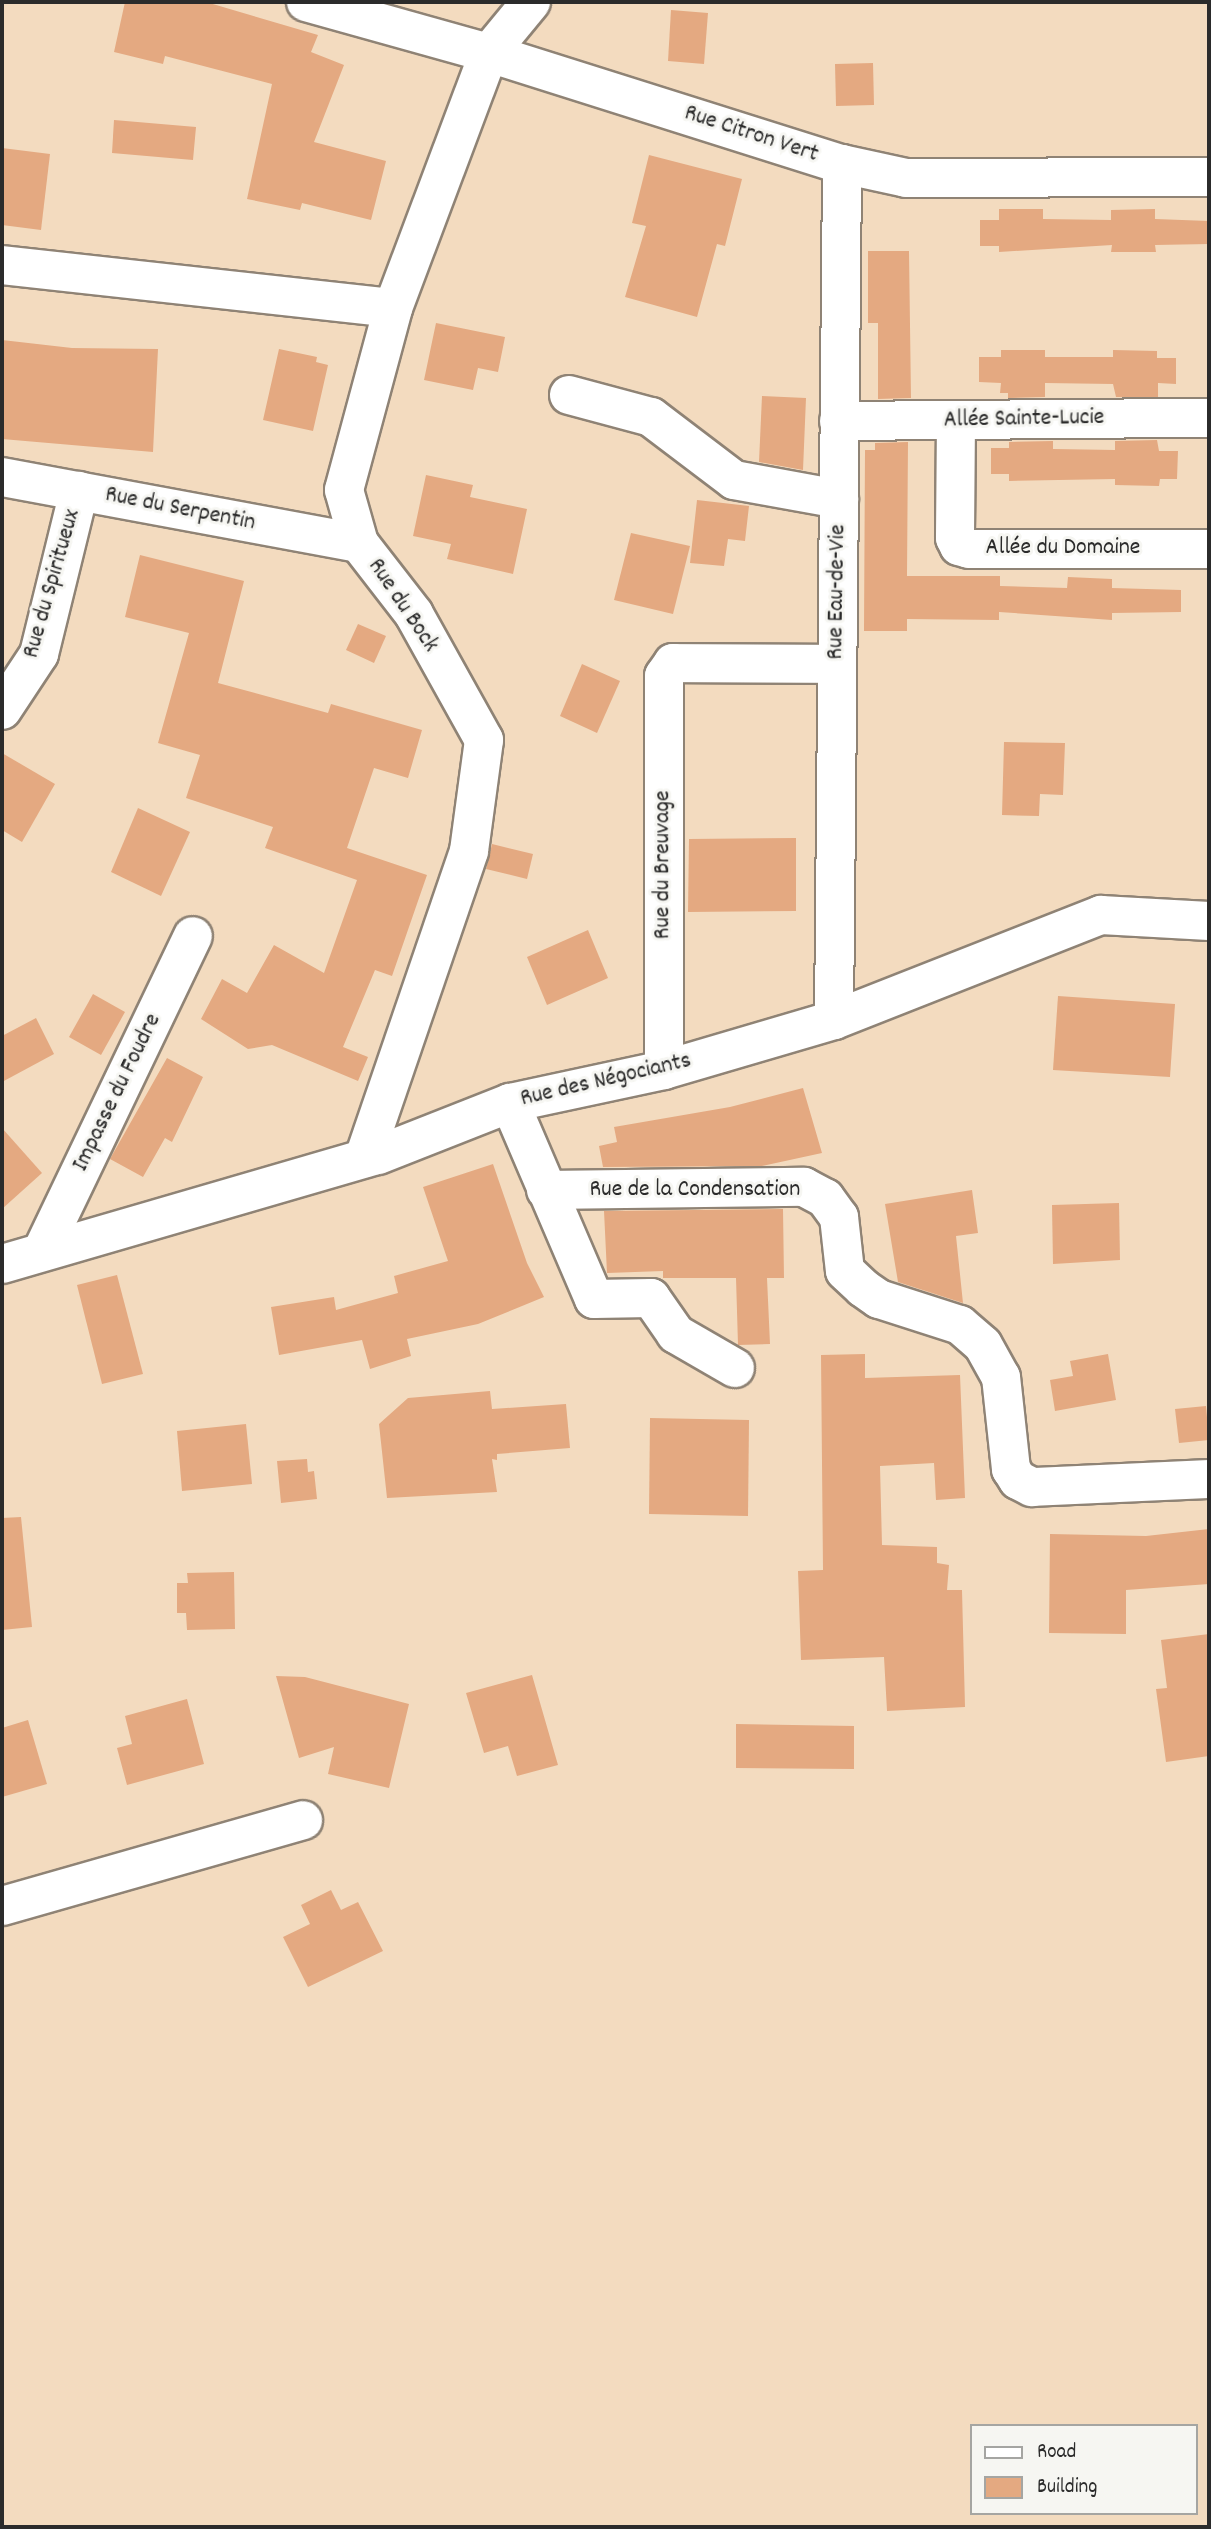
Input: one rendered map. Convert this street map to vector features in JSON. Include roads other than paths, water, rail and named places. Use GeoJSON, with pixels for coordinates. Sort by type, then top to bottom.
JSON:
{"type":"FeatureCollection","features":[{"type":"Feature","properties":{"kind":"street","name":"Rue Citron Vert"},"geometry":{"type":"LineString","coordinates":[[306,2],[489,52],[842,164],[905,178],[1209,177]]}},
{"type":"Feature","properties":{"kind":"street","name":"Rue du Bock"},"geometry":{"type":"LineString","coordinates":[[364,1158],[469,851],[484,740],[414,614],[359,543],[344,490],[393,307],[489,52],[530,2]]}},
{"type":"Feature","properties":{"kind":"street","name":"Rue Eau-de-Vie"},"geometry":{"type":"LineString","coordinates":[[834,1020],[842,164]]}},
{"type":"Feature","properties":{"kind":"street"},"geometry":{"type":"LineString","coordinates":[[2,265],[393,307]]}},
{"type":"Feature","properties":{"kind":"street"},"geometry":{"type":"LineString","coordinates":[[569,395],[651,417],[734,480],[757,488],[839,499]]}},
{"type":"Feature","properties":{"kind":"street","name":"Allée Sainte-Lucie"},"geometry":{"type":"LineString","coordinates":[[839,421],[1209,418]]}},
{"type":"Feature","properties":{"kind":"street","name":"Allée du Domaine"},"geometry":{"type":"LineString","coordinates":[[956,420],[955,538],[959,546],[970,549],[1209,549]]}},
{"type":"Feature","properties":{"kind":"street","name":"Rue du Serpentin"},"geometry":{"type":"LineString","coordinates":[[2,477],[359,543]]}},
{"type":"Feature","properties":{"kind":"street","name":"Rue du Spiritueux"},"geometry":{"type":"LineString","coordinates":[[2,710],[39,654],[79,491]]}},
{"type":"Feature","properties":{"kind":"street","name":"Rue du Breuvage"},"geometry":{"type":"LineString","coordinates":[[664,1070],[664,676],[673,663],[837,664]]}},
{"type":"Feature","properties":{"kind":"street","name":"Rue des Négociants"},"geometry":{"type":"LineString","coordinates":[[2,1264],[364,1158],[510,1103],[664,1070],[834,1020],[1101,915],[1209,921]]}},
{"type":"Feature","properties":{"kind":"street","name":"Impasse du Foudre"},"geometry":{"type":"LineString","coordinates":[[42,1251],[194,936]]}},
{"type":"Feature","properties":{"kind":"street"},"geometry":{"type":"LineString","coordinates":[[510,1103],[546,1190],[587,1275],[594,1299],[651,1298],[676,1334],[734,1368]]}},
{"type":"Feature","properties":{"kind":"street","name":"Rue de la Condensation"},"geometry":{"type":"LineString","coordinates":[[546,1190],[804,1187],[825,1198],[839,1217],[845,1271],[863,1289],[880,1299],[960,1325],[983,1345],[1001,1377],[1011,1469],[1018,1480],[1032,1487],[1209,1479]]}},
{"type":"Feature","properties":{"kind":"street"},"geometry":{"type":"LineString","coordinates":[[2,1906],[303,1821]]}}]}
